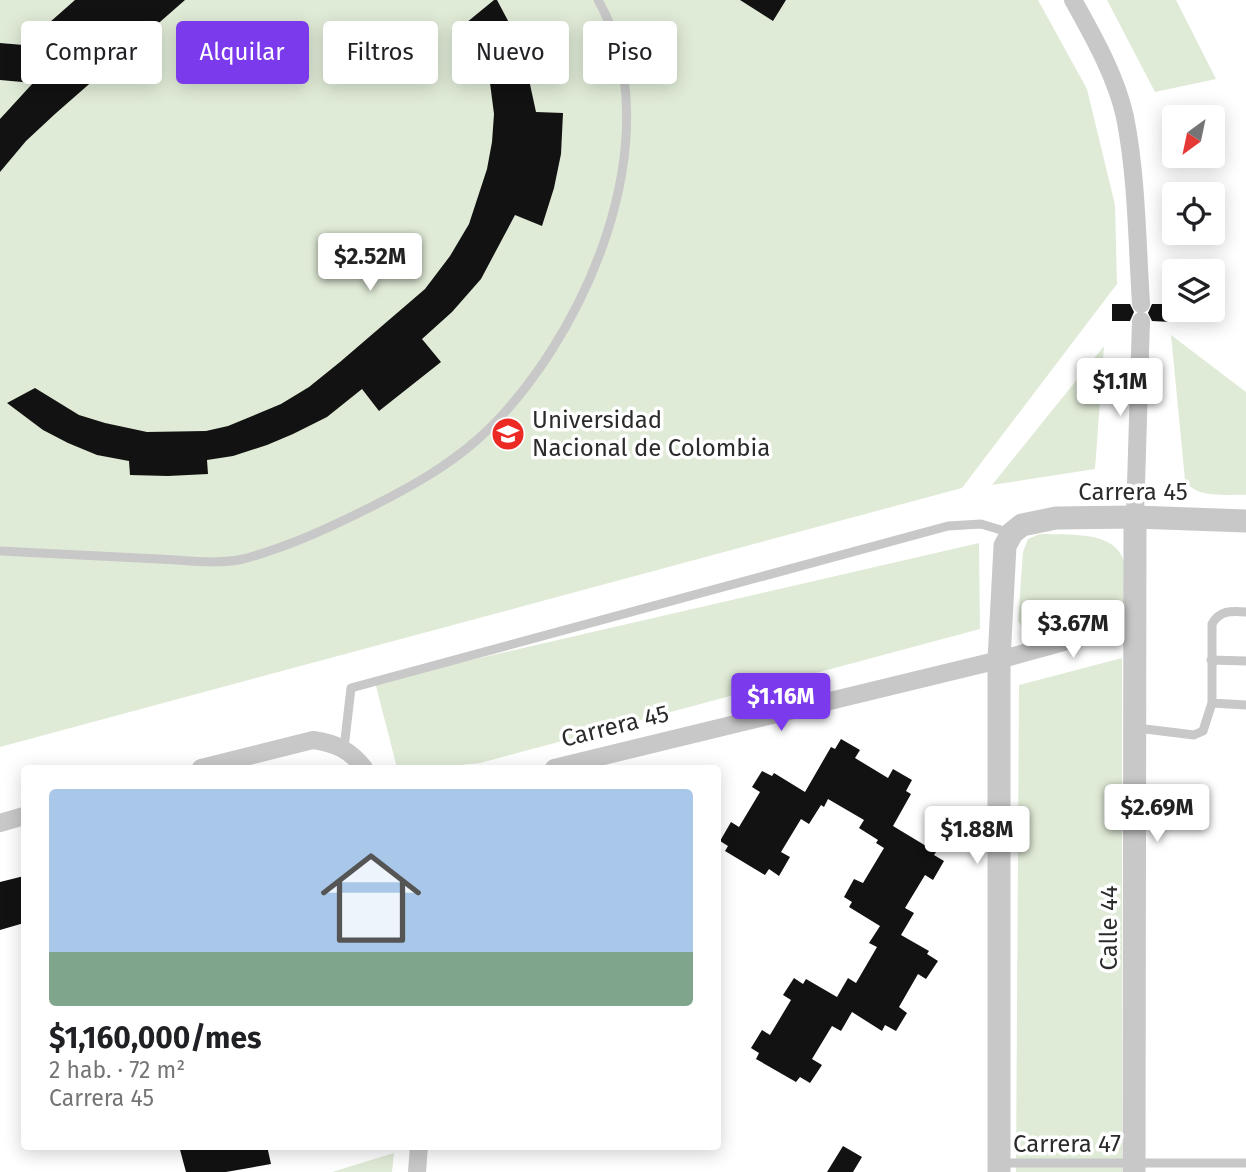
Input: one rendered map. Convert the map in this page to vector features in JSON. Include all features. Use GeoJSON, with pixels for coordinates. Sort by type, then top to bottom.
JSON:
{"type":"FeatureCollection","features":[{"type":"Feature","properties":{"kind":"street"},"geometry":{"type":"LineString","coordinates":[[1073,0],[1094,38],[1124,115],[1133,169],[1141,313],[1135,517]]}},
{"type":"Feature","properties":{"kind":"street","name":"Carrera 45"},"geometry":{"type":"LineString","coordinates":[[1012,533],[1022,525],[1056,518],[1135,517],[1246,521]]}},
{"type":"Feature","properties":{"kind":"street","name":"Calle 44"},"geometry":{"type":"LineString","coordinates":[[1134,1168],[1135,517]]}},
{"type":"Feature","properties":{"kind":"street"},"geometry":{"type":"LineString","coordinates":[[999,1168],[999,660],[1004,546],[1012,533]]}},
{"type":"Feature","properties":{"kind":"street","name":"Carrera 45"},"geometry":{"type":"LineString","coordinates":[[566,765],[999,660],[1136,622]]}},
{"type":"Feature","properties":{"kind":"street"},"geometry":{"type":"LineString","coordinates":[[212,765],[295,742],[313,740],[331,742],[344,748],[361,765]]}},
{"type":"Feature","properties":{"kind":"street"},"geometry":{"type":"LineString","coordinates":[[0,823],[21,817]]}},
{"type":"Feature","properties":{"kind":"street"},"geometry":{"type":"LineString","coordinates":[[417,1172],[419,1150]]}},
{"type":"Feature","properties":{"kind":"lane"},"geometry":{"type":"LineString","coordinates":[[0,551],[198,561],[239,560],[272,551],[357,514],[430,476],[480,438],[541,366],[581,299],[605,239],[624,157],[627,103],[622,61],[612,29],[598,0]]}},
{"type":"Feature","properties":{"kind":"lane"},"geometry":{"type":"LineString","coordinates":[[344,748],[351,688],[948,526],[981,524],[1012,533]]}},
{"type":"Feature","properties":{"kind":"lane"},"geometry":{"type":"LineString","coordinates":[[1136,728],[1199,734],[1206,725],[1212,703],[1210,633],[1215,618],[1228,611],[1246,612]]}},
{"type":"Feature","properties":{"kind":"lane"},"geometry":{"type":"LineString","coordinates":[[1211,660],[1246,661]]}},
{"type":"Feature","properties":{"kind":"lane"},"geometry":{"type":"LineString","coordinates":[[1212,703],[1246,705]]}},
{"type":"Feature","properties":{"kind":"lane","name":"Carrera 47"},"geometry":{"type":"LineString","coordinates":[[999,1168],[1134,1168],[1246,1163]]}},
{"type":"Feature","properties":{"kind":"green space","name":"Universidad Nacional de Colombia"},"geometry":{"type":"Polygon","coordinates":[[[0,0],[740,0],[773,20],[786,0],[1038,0],[1087,89],[1115,205],[1117,284],[962,488],[0,747],[0,80],[21,82],[21,84],[162,84],[162,21],[21,21],[21,45],[0,43],[0,0]]]}},
{"type":"Feature","properties":{"kind":"green space"},"geometry":{"type":"Polygon","coordinates":[[[1107,0],[1176,0],[1216,79],[1155,92],[1107,0]]]}},
{"type":"Feature","properties":{"kind":"green space"},"geometry":{"type":"Polygon","coordinates":[[[1171,335],[1246,392],[1246,495],[1204,493],[1190,486],[1185,480],[1171,335]]]}},
{"type":"Feature","properties":{"kind":"green space"},"geometry":{"type":"Polygon","coordinates":[[[1104,346],[1095,469],[992,485],[1104,346]]]}},
{"type":"Feature","properties":{"kind":"green space"},"geometry":{"type":"Polygon","coordinates":[[[1040,534],[1090,536],[1113,545],[1125,565],[1127,614],[1042,639],[1027,634],[1018,621],[1023,552],[1028,539],[1040,534]]]}},
{"type":"Feature","properties":{"kind":"green space"},"geometry":{"type":"Polygon","coordinates":[[[979,543],[980,629],[480,763],[396,765],[375,682],[979,543]]]}},
{"type":"Feature","properties":{"kind":"green space"},"geometry":{"type":"Polygon","coordinates":[[[1122,658],[1122,1172],[1016,1172],[1019,685],[1122,658]]]}},
{"type":"Feature","properties":{"kind":"green space"},"geometry":{"type":"Polygon","coordinates":[[[394,1153],[392,1172],[332,1172],[394,1153]]]}},
{"type":"Feature","properties":{"kind":"building"},"geometry":{"type":"Polygon","coordinates":[[[75,0],[185,0],[161,21],[51,21],[75,0]]]}},
{"type":"Feature","properties":{"kind":"building"},"geometry":{"type":"Polygon","coordinates":[[[497,0],[508,21],[468,21],[497,0]]]}},
{"type":"Feature","properties":{"kind":"building"},"geometry":{"type":"Polygon","coordinates":[[[740,0],[786,0],[773,21],[740,0]]]}},
{"type":"Feature","properties":{"kind":"building"},"geometry":{"type":"Polygon","coordinates":[[[0,43],[21,45],[21,82],[0,80],[0,43]]]}},
{"type":"Feature","properties":{"kind":"building"},"geometry":{"type":"Polygon","coordinates":[[[32,84],[89,84],[26,141],[0,172],[0,119],[32,84]]]}},
{"type":"Feature","properties":{"kind":"building"},"geometry":{"type":"Polygon","coordinates":[[[490,84],[530,84],[536,112],[563,113],[561,154],[542,226],[515,215],[481,279],[452,312],[422,339],[441,362],[379,411],[362,389],[327,417],[293,434],[233,456],[207,460],[208,474],[168,476],[130,475],[129,461],[97,455],[68,443],[43,430],[7,403],[35,388],[79,415],[147,432],[206,431],[228,426],[281,404],[309,387],[425,289],[450,256],[469,224],[487,169],[494,114],[490,84]]]}},
{"type":"Feature","properties":{"kind":"building"},"geometry":{"type":"Polygon","coordinates":[[[1112,304],[1130,304],[1134,312],[1130,321],[1112,321],[1112,304]]]}},
{"type":"Feature","properties":{"kind":"building"},"geometry":{"type":"Polygon","coordinates":[[[1152,304],[1162,304],[1162,322],[1152,321],[1148,313],[1152,304]]]}},
{"type":"Feature","properties":{"kind":"building"},"geometry":{"type":"Polygon","coordinates":[[[841,739],[860,750],[855,758],[888,778],[893,769],[912,780],[906,791],[911,794],[893,826],[936,852],[934,855],[944,861],[933,880],[925,875],[905,908],[914,913],[901,935],[929,951],[927,954],[938,961],[926,979],[918,974],[899,1007],[907,1013],[896,1031],[885,1025],[882,1031],[852,1012],[841,1031],[832,1026],[812,1059],[822,1065],[810,1083],[800,1077],[796,1082],[756,1059],[759,1053],[751,1048],[762,1030],[770,1035],[791,1000],[783,995],[794,978],[803,984],[806,979],[837,997],[848,978],[856,983],[877,947],[869,943],[880,926],[849,907],[852,902],[844,897],[854,879],[863,883],[884,848],[876,843],[878,840],[859,828],[864,820],[828,799],[809,824],[801,819],[781,852],[790,857],[779,876],[769,869],[765,875],[725,851],[728,846],[721,839],[731,822],[739,827],[760,792],[752,787],[762,771],[772,776],[774,773],[805,792],[831,747],[835,749],[841,739]]]}},
{"type":"Feature","properties":{"kind":"building"},"geometry":{"type":"Polygon","coordinates":[[[21,877],[21,924],[0,930],[0,882],[21,877]]]}},
{"type":"Feature","properties":{"kind":"building"},"geometry":{"type":"Polygon","coordinates":[[[843,1146],[862,1157],[853,1172],[827,1172],[843,1146]]]}},
{"type":"Feature","properties":{"kind":"building"},"geometry":{"type":"Polygon","coordinates":[[[180,1150],[268,1150],[271,1164],[226,1172],[186,1172],[180,1150]]]}},
{"type":"Feature","properties":{"kind":"place","name":"Universidad Nacional de Colombia"},"geometry":{"type":"Point","coordinates":[508,434]}}]}
